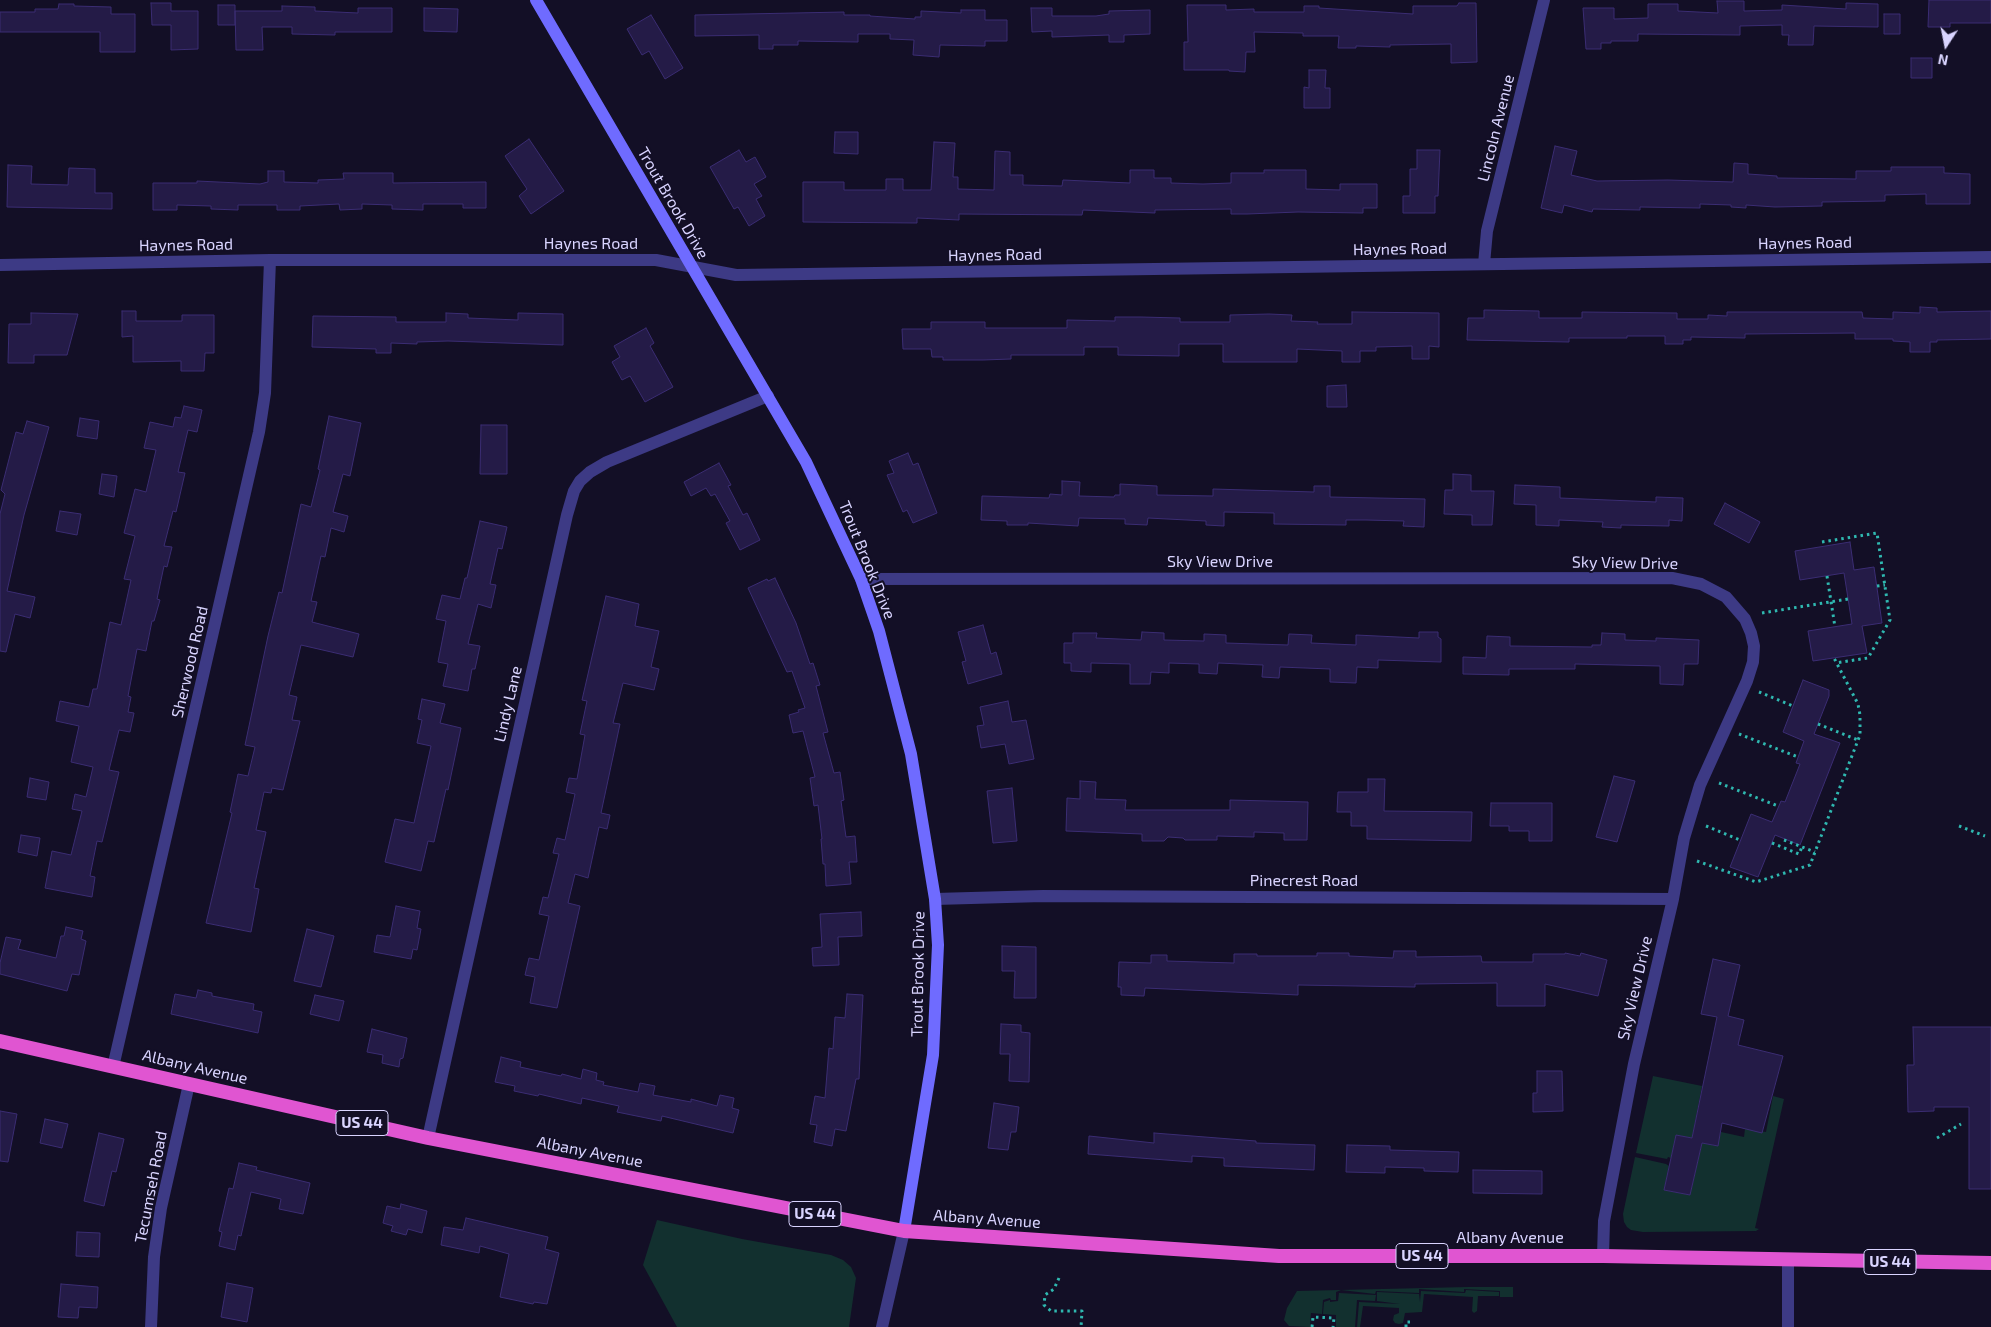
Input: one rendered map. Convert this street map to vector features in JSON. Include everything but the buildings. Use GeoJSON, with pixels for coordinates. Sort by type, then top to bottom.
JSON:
{"type":"FeatureCollection","features":[{"type":"Feature","properties":{"kind":"highway","name":"Albany Avenue"},"geometry":{"type":"LineString","coordinates":[[0,1041],[428,1138],[904,1231],[1278,1256],[1602,1256],[1991,1263]]}},
{"type":"Feature","properties":{"kind":"main road","name":"Trout Brook Drive"},"geometry":{"type":"LineString","coordinates":[[536,0],[806,462],[861,579],[889,666],[911,754],[935,899],[938,945],[933,1055],[904,1231]]}},
{"type":"Feature","properties":{"kind":"street","name":"Lincoln Avenue"},"geometry":{"type":"LineString","coordinates":[[1484,264],[1487,231],[1544,0]]}},
{"type":"Feature","properties":{"kind":"street","name":"Haynes Road"},"geometry":{"type":"LineString","coordinates":[[0,265],[270,260],[656,260],[736,275],[1991,257]]}},
{"type":"Feature","properties":{"kind":"street","name":"Sherwood Road"},"geometry":{"type":"LineString","coordinates":[[113,1067],[260,432],[265,393],[270,260]]}},
{"type":"Feature","properties":{"kind":"street","name":"Lindy Lane"},"geometry":{"type":"LineString","coordinates":[[428,1138],[567,515],[574,491],[580,481],[590,472],[607,462],[768,396]]}},
{"type":"Feature","properties":{"kind":"street","name":"Sky View Drive"},"geometry":{"type":"LineString","coordinates":[[861,579],[1672,578],[1701,584],[1726,597],[1745,619],[1751,633],[1754,646],[1753,662],[1700,785],[1690,814],[1673,899],[1632,1073],[1604,1221],[1602,1256]]}},
{"type":"Feature","properties":{"kind":"street","name":"Pinecrest Road"},"geometry":{"type":"LineString","coordinates":[[935,899],[1043,896],[1673,899]]}},
{"type":"Feature","properties":{"kind":"street","name":"Tecumseh Road"},"geometry":{"type":"LineString","coordinates":[[151,1327],[154,1257],[160,1208],[189,1084]]}},
{"type":"Feature","properties":{"kind":"street"},"geometry":{"type":"LineString","coordinates":[[882,1327],[904,1231]]}},
{"type":"Feature","properties":{"kind":"street"},"geometry":{"type":"LineString","coordinates":[[1788,1260],[1788,1327]]}},
{"type":"Feature","properties":{"kind":"path"},"geometry":{"type":"LineString","coordinates":[[1697,861],[1756,882],[1810,865],[1858,740],[1861,724],[1858,704],[1835,661],[1868,658],[1890,620],[1877,534],[1822,542]]}},
{"type":"Feature","properties":{"kind":"path"},"geometry":{"type":"LineString","coordinates":[[1827,576],[1835,627]]}},
{"type":"Feature","properties":{"kind":"path"},"geometry":{"type":"LineString","coordinates":[[1877,586],[1885,585]]}},
{"type":"Feature","properties":{"kind":"path"},"geometry":{"type":"LineString","coordinates":[[1762,613],[1848,599]]}},
{"type":"Feature","properties":{"kind":"path"},"geometry":{"type":"LineString","coordinates":[[1759,692],[1793,706]]}},
{"type":"Feature","properties":{"kind":"path"},"geometry":{"type":"LineString","coordinates":[[1818,724],[1858,740]]}},
{"type":"Feature","properties":{"kind":"path"},"geometry":{"type":"LineString","coordinates":[[1738,734],[1798,757]]}},
{"type":"Feature","properties":{"kind":"path"},"geometry":{"type":"LineString","coordinates":[[1719,783],[1778,806]]}},
{"type":"Feature","properties":{"kind":"path"},"geometry":{"type":"LineString","coordinates":[[1706,826],[1740,840]]}},
{"type":"Feature","properties":{"kind":"path"},"geometry":{"type":"LineString","coordinates":[[1960,826],[1985,836]]}},
{"type":"Feature","properties":{"kind":"path"},"geometry":{"type":"LineString","coordinates":[[1784,840],[1815,852]]}},
{"type":"Feature","properties":{"kind":"path"},"geometry":{"type":"LineString","coordinates":[[1772,843],[1799,854],[1802,847]]}},
{"type":"Feature","properties":{"kind":"path"},"geometry":{"type":"LineString","coordinates":[[1937,1138],[1961,1124]]}},
{"type":"Feature","properties":{"kind":"path"},"geometry":{"type":"LineString","coordinates":[[1059,1278],[1054,1289],[1044,1295],[1044,1305],[1051,1311],[1082,1312],[1081,1327]]}},
{"type":"Feature","properties":{"kind":"path"},"geometry":{"type":"LineString","coordinates":[[1312,1327],[1313,1317],[1334,1318],[1333,1327]]}},
{"type":"Feature","properties":{"kind":"path"},"geometry":{"type":"LineString","coordinates":[[1406,1327],[1406,1322],[1414,1322]]}},
{"type":"Feature","properties":{"kind":"green space"},"geometry":{"type":"Polygon","coordinates":[[[1653,1076],[1702,1086],[1692,1138],[1676,1135],[1671,1158],[1668,1157],[1667,1159],[1636,1153],[1653,1076]]]}},
{"type":"Feature","properties":{"kind":"green space"},"geometry":{"type":"Polygon","coordinates":[[[1773,1096],[1784,1099],[1755,1228],[1759,1229],[1756,1231],[1643,1232],[1631,1230],[1627,1227],[1623,1214],[1635,1157],[1669,1166],[1664,1190],[1690,1195],[1702,1143],[1717,1146],[1721,1132],[1744,1137],[1745,1129],[1766,1132],[1773,1096]]]}},
{"type":"Feature","properties":{"kind":"green space"},"geometry":{"type":"Polygon","coordinates":[[[657,1220],[742,1239],[831,1255],[843,1260],[851,1267],[856,1278],[849,1327],[677,1327],[643,1265],[657,1220]]]}},
{"type":"Feature","properties":{"kind":"green space"},"geometry":{"type":"Polygon","coordinates":[[[1468,1287],[1513,1287],[1513,1297],[1500,1297],[1500,1291],[1464,1289],[1464,1292],[1419,1289],[1419,1293],[1376,1291],[1375,1294],[1341,1290],[1336,1292],[1336,1300],[1331,1300],[1330,1298],[1323,1300],[1322,1314],[1311,1313],[1310,1327],[1289,1326],[1284,1320],[1287,1308],[1297,1291],[1468,1287]]]}},
{"type":"Feature","properties":{"kind":"green space"},"geometry":{"type":"Polygon","coordinates":[[[1466,1290],[1499,1292],[1499,1296],[1478,1296],[1477,1311],[1474,1313],[1472,1311],[1473,1297],[1424,1294],[1422,1312],[1405,1313],[1403,1323],[1399,1324],[1393,1320],[1394,1315],[1399,1313],[1399,1308],[1363,1306],[1360,1327],[1357,1327],[1359,1302],[1400,1304],[1377,1301],[1377,1292],[1419,1294],[1420,1302],[1421,1291],[1465,1293],[1466,1290]]]}},
{"type":"Feature","properties":{"kind":"green space"},"geometry":{"type":"Polygon","coordinates":[[[1339,1293],[1376,1295],[1375,1301],[1357,1300],[1355,1327],[1336,1327],[1336,1315],[1323,1314],[1324,1302],[1330,1300],[1330,1302],[1338,1301],[1339,1293]]]}}]}
